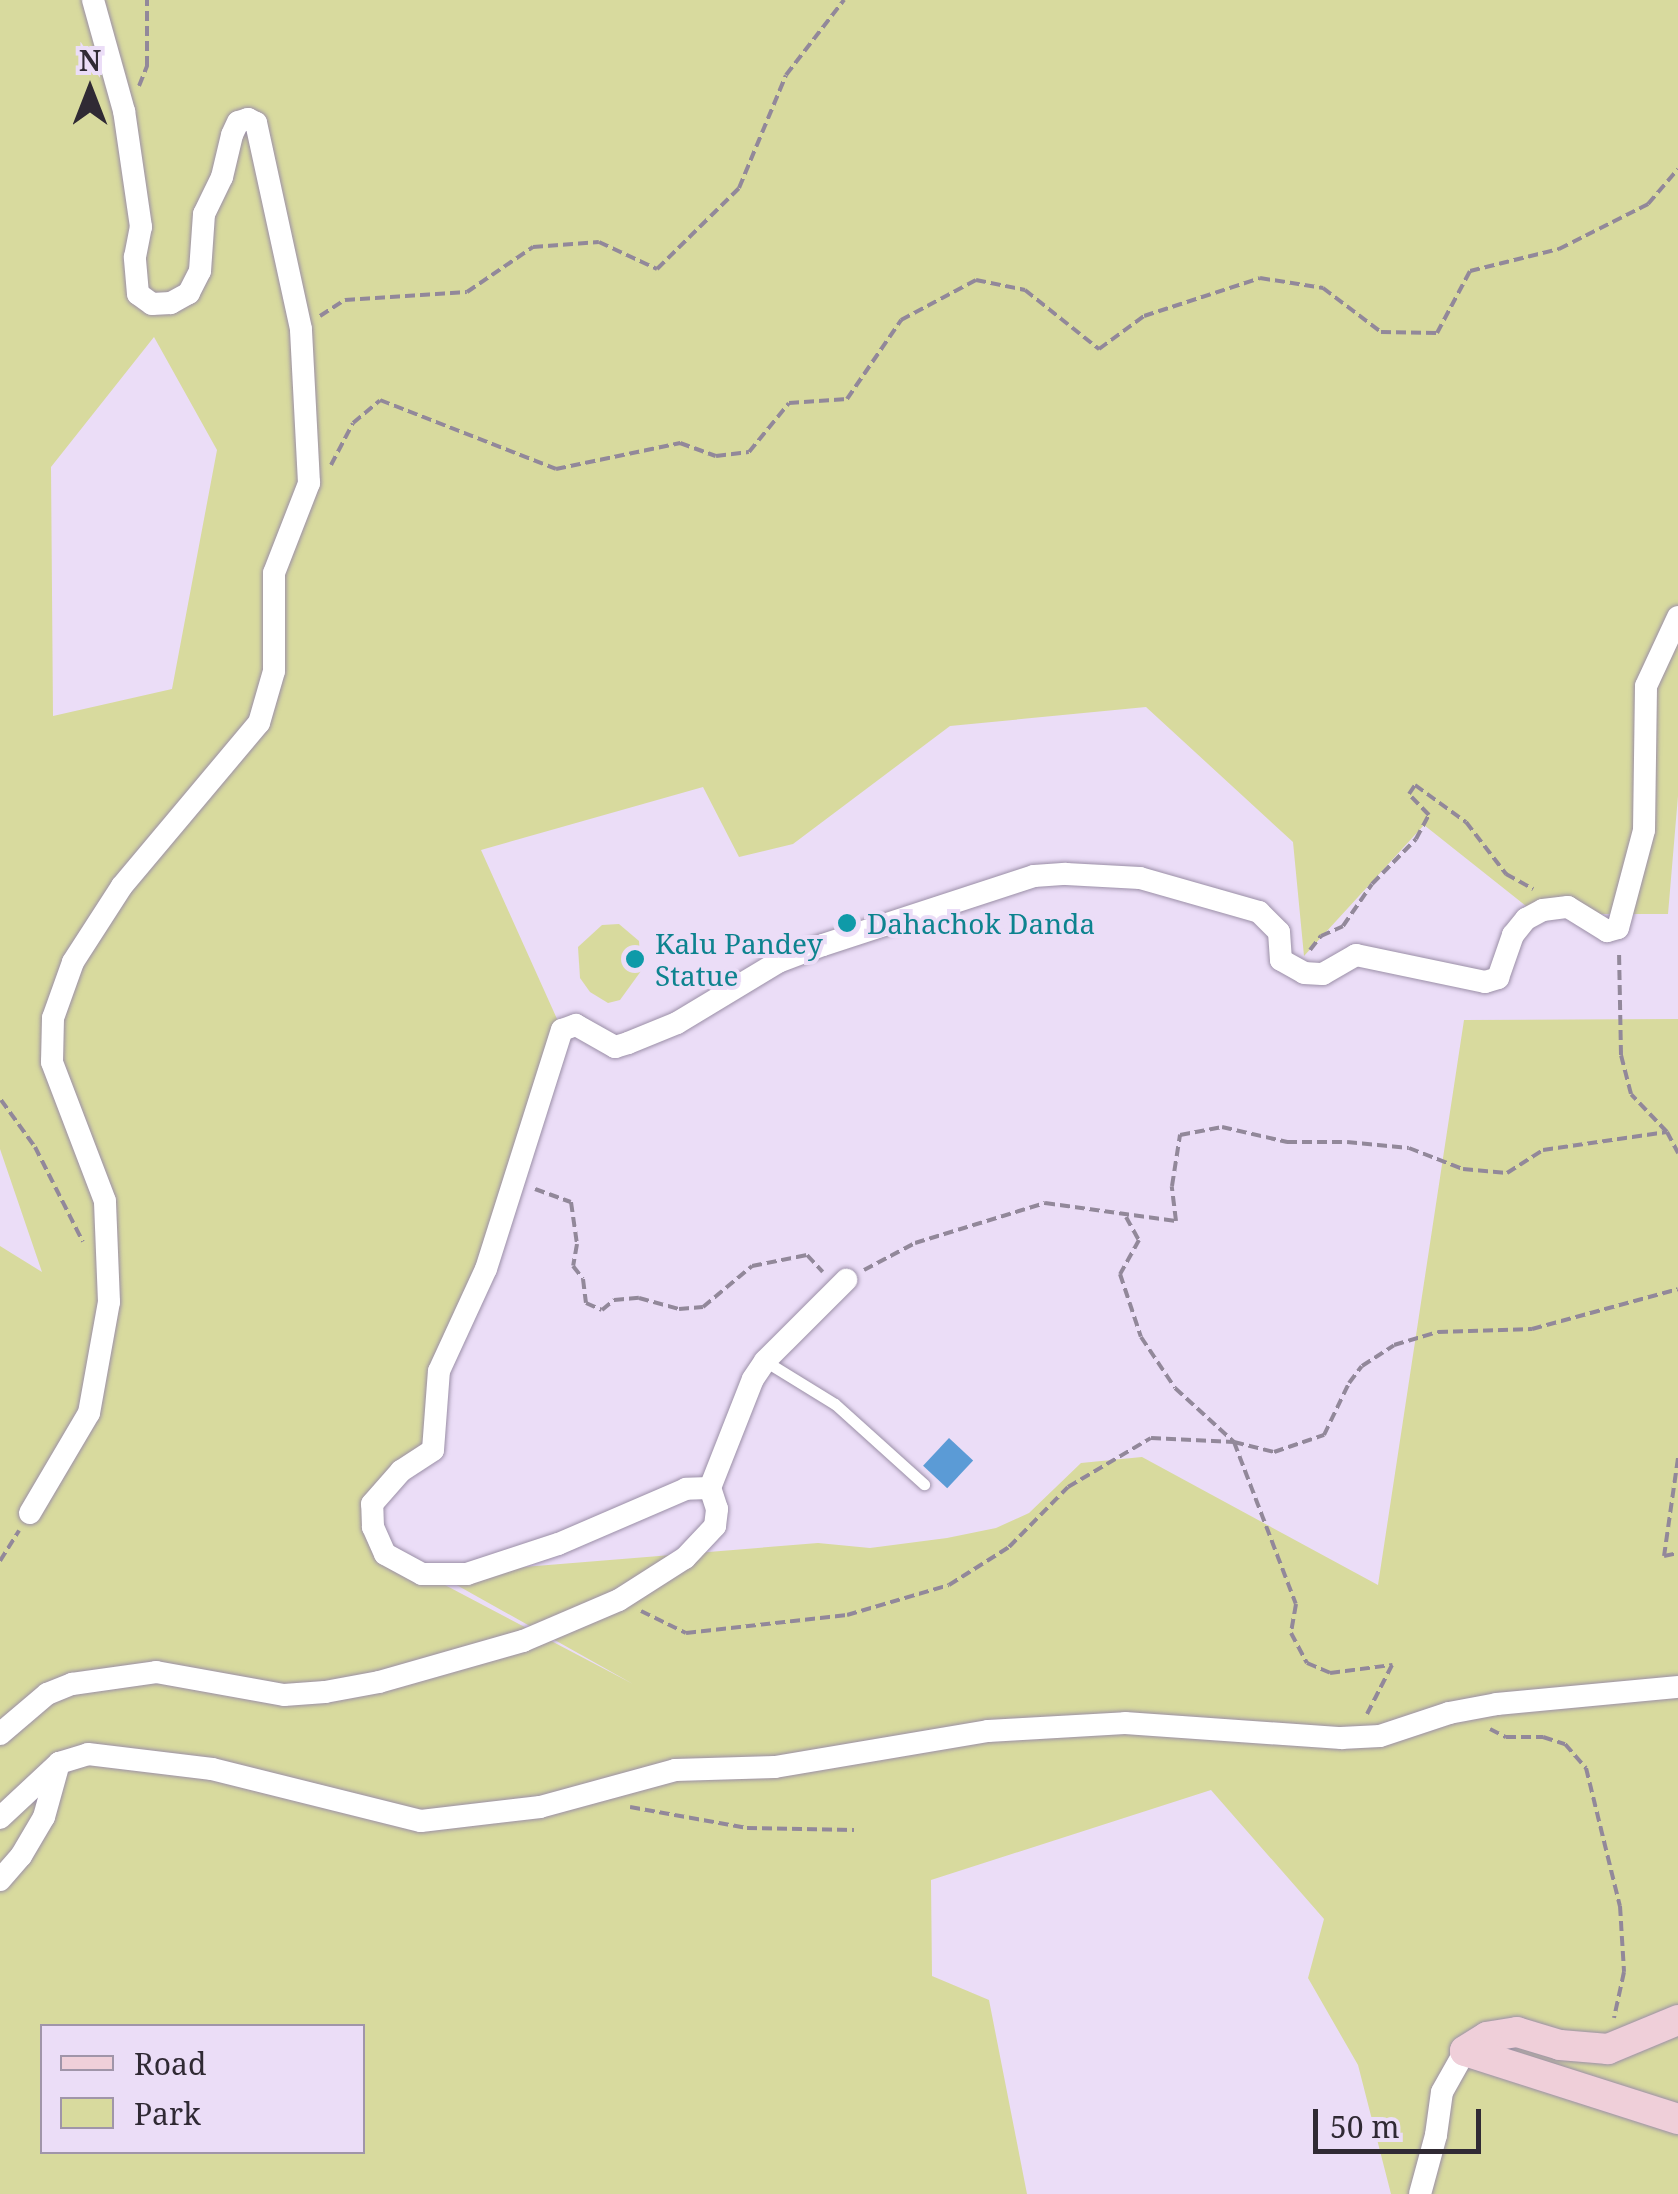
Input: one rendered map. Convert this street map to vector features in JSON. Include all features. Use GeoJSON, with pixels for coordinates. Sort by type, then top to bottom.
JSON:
{"type":"FeatureCollection","features":[{"type":"Feature","properties":{"kind":"street"},"geometry":{"type":"LineString","coordinates":[[30,1513],[89,1413],[108,1302],[105,1201],[52,1062],[53,1018],[73,962],[122,886],[259,723],[274,671],[274,573],[309,483],[301,329],[256,123],[248,119],[238,122],[222,177],[204,214],[200,271],[188,293],[170,303],[152,304],[138,294],[135,257],[141,227],[124,111],[93,0]]}},
{"type":"Feature","properties":{"kind":"street"},"geometry":{"type":"LineString","coordinates":[[710,1488],[686,1489],[558,1544],[467,1574],[422,1574],[385,1554],[373,1527],[372,1504],[401,1471],[433,1450],[439,1371],[486,1268],[518,1180],[562,1030],[576,1025],[615,1046],[628,1043],[677,1023],[778,962],[1034,876],[1103,873],[1140,878],[1260,912],[1279,932],[1281,960],[1294,968],[1323,974],[1356,955],[1485,982],[1498,978],[1501,958],[1526,920],[1543,910],[1568,907],[1606,931],[1618,928],[1644,830],[1646,686],[1678,617]]}},
{"type":"Feature","properties":{"kind":"street"},"geometry":{"type":"LineString","coordinates":[[0,1734],[47,1694],[72,1684],[156,1672],[284,1695],[324,1692],[379,1682],[524,1642],[619,1600],[685,1558],[714,1526],[717,1510],[710,1488],[753,1378],[765,1360],[842,1283]]}},
{"type":"Feature","properties":{"kind":"street"},"geometry":{"type":"LineString","coordinates":[[0,1818],[59,1763],[88,1754],[212,1768],[421,1821],[540,1807],[675,1770],[774,1767],[988,1731],[1125,1723],[1342,1738],[1380,1736],[1449,1713],[1678,1687]]}},
{"type":"Feature","properties":{"kind":"street"},"geometry":{"type":"LineString","coordinates":[[0,1880],[21,1856],[44,1817],[59,1763]]}},
{"type":"Feature","properties":{"kind":"street"},"geometry":{"type":"LineString","coordinates":[[1420,2194],[1442,2092],[1464,2051],[1488,2037],[1517,2032],[1560,2045],[1608,2049],[1678,2020]]}},
{"type":"Feature","properties":{"kind":"street"},"geometry":{"type":"LineString","coordinates":[[1464,2051],[1678,2118]]}},
{"type":"Feature","properties":{"kind":"lane"},"geometry":{"type":"LineString","coordinates":[[765,1360],[835,1404],[924,1484]]}},
{"type":"Feature","properties":{"kind":"path"},"geometry":{"type":"LineString","coordinates":[[124,111],[147,66],[147,0]]}},
{"type":"Feature","properties":{"kind":"path"},"geometry":{"type":"LineString","coordinates":[[301,329],[344,300],[467,292],[533,248],[600,242],[657,270],[739,188],[786,75],[844,0]]}},
{"type":"Feature","properties":{"kind":"path"},"geometry":{"type":"LineString","coordinates":[[327,473],[354,423],[380,400],[556,468],[680,443],[716,456],[750,452],[788,403],[847,399],[901,320],[976,280],[1024,290],[1099,348],[1144,316],[1260,278],[1323,288],[1380,332],[1437,333],[1470,271],[1560,249],[1648,204],[1678,169]]}},
{"type":"Feature","properties":{"kind":"path"},"geometry":{"type":"LineString","coordinates":[[1294,968],[1321,936],[1344,926],[1372,884],[1416,839],[1429,816],[1409,794],[1416,785],[1466,822],[1506,874],[1568,907]]}},
{"type":"Feature","properties":{"kind":"path"},"geometry":{"type":"LineString","coordinates":[[1618,928],[1621,1055],[1631,1094],[1667,1132],[1678,1153]]}},
{"type":"Feature","properties":{"kind":"path"},"geometry":{"type":"LineString","coordinates":[[1,1100],[34,1146],[89,1256]]}},
{"type":"Feature","properties":{"kind":"path"},"geometry":{"type":"LineString","coordinates":[[518,1180],[571,1202],[577,1244],[574,1266],[583,1279],[586,1303],[602,1310],[614,1300],[639,1298],[679,1309],[702,1307],[752,1266],[807,1255],[842,1283],[915,1243],[1046,1203],[1176,1221],[1172,1186],[1180,1135],[1222,1127],[1287,1142],[1409,1148],[1463,1169],[1507,1173],[1542,1150],[1667,1132]]}},
{"type":"Feature","properties":{"kind":"path"},"geometry":{"type":"LineString","coordinates":[[1126,1217],[1139,1240],[1120,1274],[1141,1337],[1174,1388],[1234,1442],[1296,1604],[1291,1633],[1306,1664],[1330,1674],[1392,1665],[1370,1711],[1342,1738]]}},
{"type":"Feature","properties":{"kind":"path"},"geometry":{"type":"LineString","coordinates":[[619,1600],[686,1633],[847,1615],[948,1585],[1009,1547],[1068,1487],[1150,1438],[1234,1442],[1274,1452],[1324,1435],[1349,1383],[1362,1366],[1408,1340],[1438,1332],[1532,1329],[1678,1289]]}},
{"type":"Feature","properties":{"kind":"path"},"geometry":{"type":"LineString","coordinates":[[1678,1458],[1664,1556],[1678,1553]]}},
{"type":"Feature","properties":{"kind":"path"},"geometry":{"type":"LineString","coordinates":[[0,1561],[30,1513]]}},
{"type":"Feature","properties":{"kind":"path"},"geometry":{"type":"LineString","coordinates":[[1449,1713],[1465,1716],[1506,1737],[1543,1736],[1565,1744],[1586,1768],[1620,1906],[1624,1972],[1608,2049]]}},
{"type":"Feature","properties":{"kind":"path"},"geometry":{"type":"LineString","coordinates":[[624,1806],[747,1828],[854,1830]]}},
{"type":"Feature","properties":{"kind":"green space"},"geometry":{"type":"Polygon","coordinates":[[[0,0],[1678,0],[1678,796],[1668,914],[1536,914],[1424,825],[1304,956],[1293,842],[1146,707],[950,726],[793,844],[739,857],[703,787],[481,850],[562,1030],[439,1371],[433,1450],[372,1504],[386,1554],[633,1684],[437,1574],[818,1543],[870,1548],[947,1538],[996,1528],[1029,1513],[1081,1463],[1142,1457],[1378,1585],[1464,1020],[1678,1019],[1678,2194],[1391,2194],[1358,2065],[1308,1978],[1324,1919],[1211,1790],[931,1880],[932,1976],[989,2000],[1027,2194],[0,2194],[0,1246],[42,1272],[0,1149],[0,0]],[[154,337],[51,467],[53,716],[172,689],[217,450],[154,337]]]}},
{"type":"Feature","properties":{"kind":"green space"},"geometry":{"type":"Polygon","coordinates":[[[619,924],[639,941],[641,971],[620,1000],[608,1003],[590,992],[580,978],[578,947],[602,925],[619,924]]]}},
{"type":"Feature","properties":{"kind":"water"},"geometry":{"type":"Polygon","coordinates":[[[949,1438],[973,1461],[947,1488],[923,1466],[949,1438]]]}},
{"type":"Feature","properties":{"kind":"place","name":"Dahachok Danda"},"geometry":{"type":"Point","coordinates":[847,923]}},
{"type":"Feature","properties":{"kind":"place","name":"Kalu Pandey Statue"},"geometry":{"type":"Point","coordinates":[635,959]}}]}
